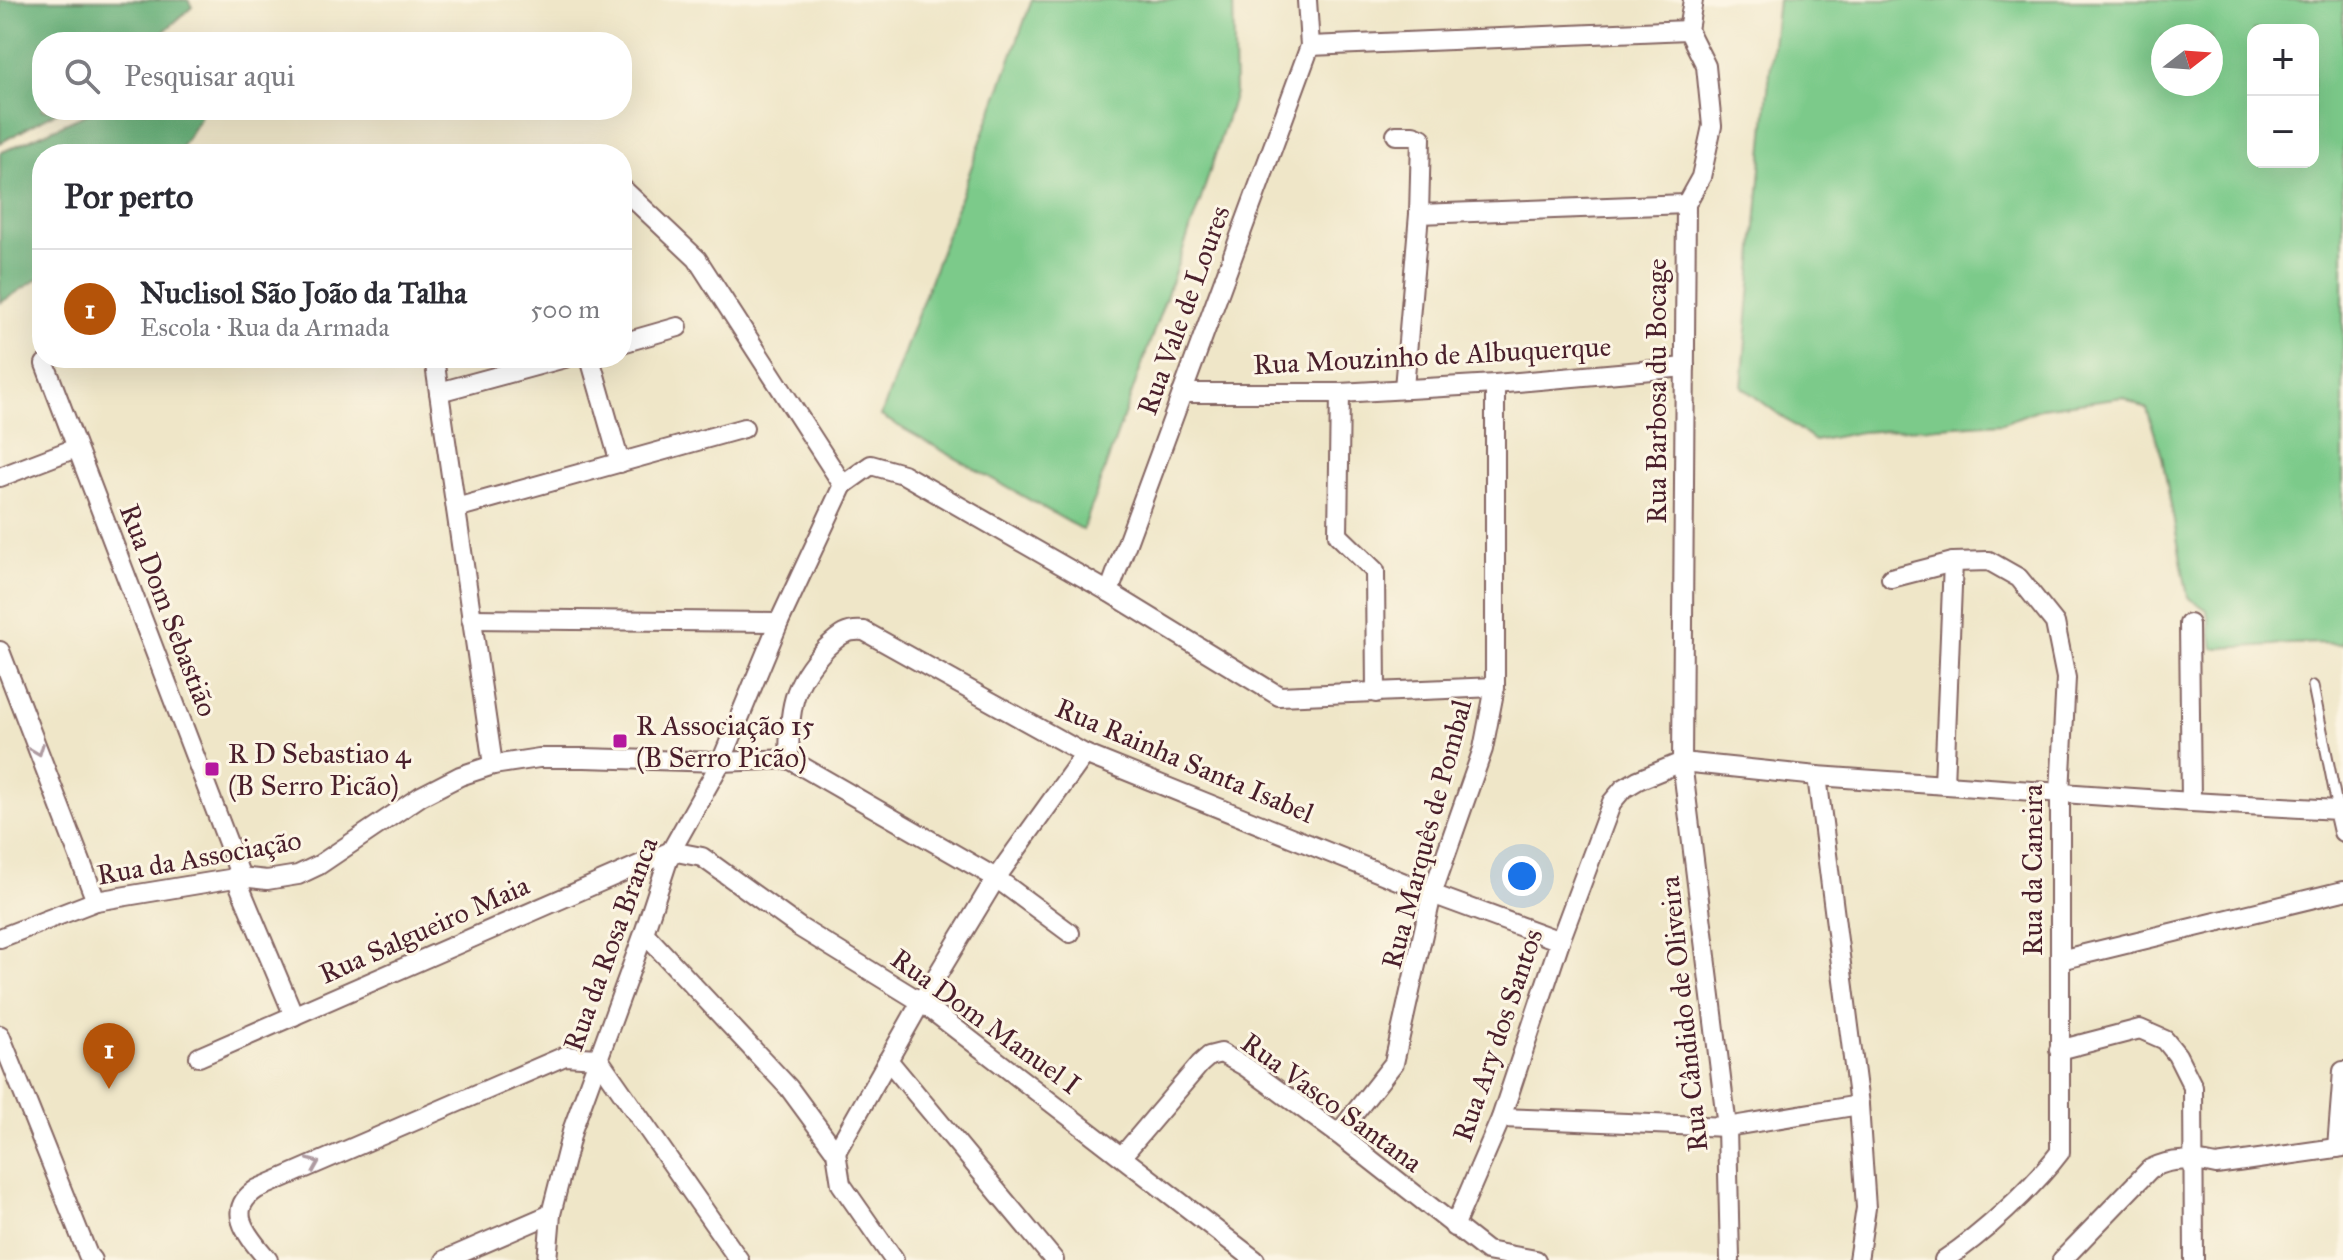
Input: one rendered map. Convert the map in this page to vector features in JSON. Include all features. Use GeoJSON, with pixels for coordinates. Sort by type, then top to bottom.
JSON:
{"type":"FeatureCollection","features":[{"type":"Feature","properties":{"kind":"street"},"geometry":{"type":"LineString","coordinates":[[1307,0],[1310,46],[1688,30],[1693,0]]}},
{"type":"Feature","properties":{"kind":"street","name":"Rua Barbosa du Bocage"},"geometry":{"type":"LineString","coordinates":[[1682,762],[1686,204],[1701,177],[1712,126],[1706,66],[1688,30]]}},
{"type":"Feature","properties":{"kind":"street","name":"Rua Vale de Loures"},"geometry":{"type":"LineString","coordinates":[[1109,592],[1310,46]]}},
{"type":"Feature","properties":{"kind":"street"},"geometry":{"type":"LineString","coordinates":[[1396,135],[1421,138],[1419,214],[1404,388]]}},
{"type":"Feature","properties":{"kind":"street"},"geometry":{"type":"LineString","coordinates":[[632,197],[697,259],[843,485],[871,465],[903,474],[1109,592],[1279,696],[1495,687]]}},
{"type":"Feature","properties":{"kind":"street"},"geometry":{"type":"LineString","coordinates":[[1419,214],[1686,204]]}},
{"type":"Feature","properties":{"kind":"street"},"geometry":{"type":"LineString","coordinates":[[632,340],[678,327]]}},
{"type":"Feature","properties":{"kind":"street","name":"Rua Mouzinho de Albuquerque"},"geometry":{"type":"LineString","coordinates":[[1182,393],[1340,393],[1495,384],[1685,367]]}},
{"type":"Feature","properties":{"kind":"street","name":"Rua Dom Sebastião"},"geometry":{"type":"LineString","coordinates":[[50,368],[76,448],[294,1016]]}},
{"type":"Feature","properties":{"kind":"street"},"geometry":{"type":"LineString","coordinates":[[435,368],[493,765]]}},
{"type":"Feature","properties":{"kind":"street"},"geometry":{"type":"LineString","coordinates":[[439,392],[528,368]]}},
{"type":"Feature","properties":{"kind":"street"},"geometry":{"type":"LineString","coordinates":[[593,368],[620,463]]}},
{"type":"Feature","properties":{"kind":"street","name":"Rua Marquês de Pombal"},"geometry":{"type":"LineString","coordinates":[[1338,1134],[1394,1063],[1432,894],[1483,749],[1495,687],[1495,384]]}},
{"type":"Feature","properties":{"kind":"street"},"geometry":{"type":"LineString","coordinates":[[1340,393],[1338,535],[1375,571],[1376,693]]}},
{"type":"Feature","properties":{"kind":"street"},"geometry":{"type":"LineString","coordinates":[[456,508],[744,428]]}},
{"type":"Feature","properties":{"kind":"street"},"geometry":{"type":"LineString","coordinates":[[0,477],[76,448]]}},
{"type":"Feature","properties":{"kind":"street","name":"Rua da Rosa Branca"},"geometry":{"type":"LineString","coordinates":[[547,1260],[551,1214],[573,1128],[671,851],[721,762],[779,622],[843,485]]}},
{"type":"Feature","properties":{"kind":"street","name":"Rua da Caneira"},"geometry":{"type":"LineString","coordinates":[[1891,578],[1953,562],[1989,561],[2019,578],[2055,623],[2066,678],[2060,793],[2060,1152],[2035,1181],[1963,1248],[1944,1260]]}},
{"type":"Feature","properties":{"kind":"street"},"geometry":{"type":"LineString","coordinates":[[1944,784],[1953,562]]}},
{"type":"Feature","properties":{"kind":"street"},"geometry":{"type":"LineString","coordinates":[[471,619],[779,622]]}},
{"type":"Feature","properties":{"kind":"street"},"geometry":{"type":"LineString","coordinates":[[2189,624],[2191,802]]}},
{"type":"Feature","properties":{"kind":"street","name":"Rua Rainha Santa Isabel"},"geometry":{"type":"LineString","coordinates":[[789,759],[792,712],[800,680],[838,636],[850,630],[864,631],[1085,754],[1432,894],[1560,941]]}},
{"type":"Feature","properties":{"kind":"street"},"geometry":{"type":"LineString","coordinates":[[0,651],[96,901]]}},
{"type":"Feature","properties":{"kind":"street"},"geometry":{"type":"LineString","coordinates":[[836,1152],[996,878],[1085,754]]}},
{"type":"Feature","properties":{"kind":"street","name":"Rua da Associação"},"geometry":{"type":"LineString","coordinates":[[0,938],[96,901],[239,877],[267,880],[298,875],[319,865],[421,796],[460,776],[493,765],[539,758],[721,762],[789,759]]}},
{"type":"Feature","properties":{"kind":"street"},"geometry":{"type":"LineString","coordinates":[[789,759],[996,878],[1070,933]]}},
{"type":"Feature","properties":{"kind":"street"},"geometry":{"type":"LineString","coordinates":[[1682,762],[1817,776],[2338,810],[2343,832]]}},
{"type":"Feature","properties":{"kind":"street","name":"Rua Ary dos Santos"},"geometry":{"type":"LineString","coordinates":[[1454,1227],[1501,1118],[1560,941],[1612,802],[1623,789],[1638,780],[1682,762]]}},
{"type":"Feature","properties":{"kind":"street","name":"Rua Cândido de Oliveira"},"geometry":{"type":"LineString","coordinates":[[1682,762],[1727,1127],[1730,1260]]}},
{"type":"Feature","properties":{"kind":"street"},"geometry":{"type":"LineString","coordinates":[[1817,776],[1859,1105],[1866,1208],[1858,1260]]}},
{"type":"Feature","properties":{"kind":"street","name":"Rua Dom Manuel I"},"geometry":{"type":"LineString","coordinates":[[671,851],[702,857],[799,927],[921,1002],[1255,1260]]}},
{"type":"Feature","properties":{"kind":"street","name":"Rua Salgueiro Maia"},"geometry":{"type":"LineString","coordinates":[[199,1057],[671,851]]}},
{"type":"Feature","properties":{"kind":"street"},"geometry":{"type":"LineString","coordinates":[[2060,960],[2343,891]]}},
{"type":"Feature","properties":{"kind":"street"},"geometry":{"type":"LineString","coordinates":[[644,933],[789,1088],[836,1152],[841,1184],[894,1260]]}},
{"type":"Feature","properties":{"kind":"street"},"geometry":{"type":"LineString","coordinates":[[2059,1050],[2140,1029],[2165,1040],[2177,1055],[2193,1087],[2196,1161],[2194,1260]]}},
{"type":"Feature","properties":{"kind":"street"},"geometry":{"type":"LineString","coordinates":[[0,1035],[92,1260]]}},
{"type":"Feature","properties":{"kind":"street","name":"Rua Vasco Santana"},"geometry":{"type":"LineString","coordinates":[[1122,1156],[1200,1064],[1209,1056],[1221,1053],[1246,1067],[1338,1134],[1487,1251],[1536,1260]]}},
{"type":"Feature","properties":{"kind":"street"},"geometry":{"type":"LineString","coordinates":[[268,1260],[247,1235],[239,1212],[244,1197],[565,1056],[598,1058],[739,1260]]}},
{"type":"Feature","properties":{"kind":"street"},"geometry":{"type":"LineString","coordinates":[[888,1060],[1054,1260]]}},
{"type":"Feature","properties":{"kind":"street"},"geometry":{"type":"LineString","coordinates":[[2062,1260],[2150,1169],[2166,1160],[2216,1165],[2340,1147],[2343,1071]]}},
{"type":"Feature","properties":{"kind":"street"},"geometry":{"type":"LineString","coordinates":[[1501,1118],[1727,1127],[1859,1105]]}},
{"type":"Feature","properties":{"kind":"street"},"geometry":{"type":"LineString","coordinates":[[445,1260],[551,1214]]}},
{"type":"Feature","properties":{"kind":"lane"},"geometry":{"type":"LineString","coordinates":[[2313,686],[2338,810]]}},
{"type":"Feature","properties":{"kind":"green space"},"geometry":{"type":"Polygon","coordinates":[[[0,0],[188,0],[192,7],[163,32],[32,32],[32,120],[42,120],[0,143],[0,0]]]}},
{"type":"Feature","properties":{"kind":"green space"},"geometry":{"type":"Polygon","coordinates":[[[1032,0],[1233,0],[1235,93],[1201,199],[1083,530],[881,416],[1032,0]]]}},
{"type":"Feature","properties":{"kind":"green space"},"geometry":{"type":"Polygon","coordinates":[[[1778,0],[2343,0],[2343,644],[2213,648],[2207,610],[2188,597],[2162,457],[2147,409],[2122,397],[2042,408],[2003,423],[1861,432],[1815,441],[1742,387],[1778,0]]]}},
{"type":"Feature","properties":{"kind":"green space"},"geometry":{"type":"Polygon","coordinates":[[[74,120],[199,120],[183,144],[32,144],[32,282],[0,303],[0,153],[74,120]]]}},
{"type":"Feature","properties":{"kind":"place","name":"R Associação 15 (B Serro Picão)"},"geometry":{"type":"Point","coordinates":[620,741]}},
{"type":"Feature","properties":{"kind":"place","name":"R D Sebastiao 4 (B Serro Picão)"},"geometry":{"type":"Point","coordinates":[212,769]}},
{"type":"Feature","properties":{"kind":"place","name":"Nuclisol São João da Talha"},"geometry":{"type":"Point","coordinates":[109,1089]}}]}
